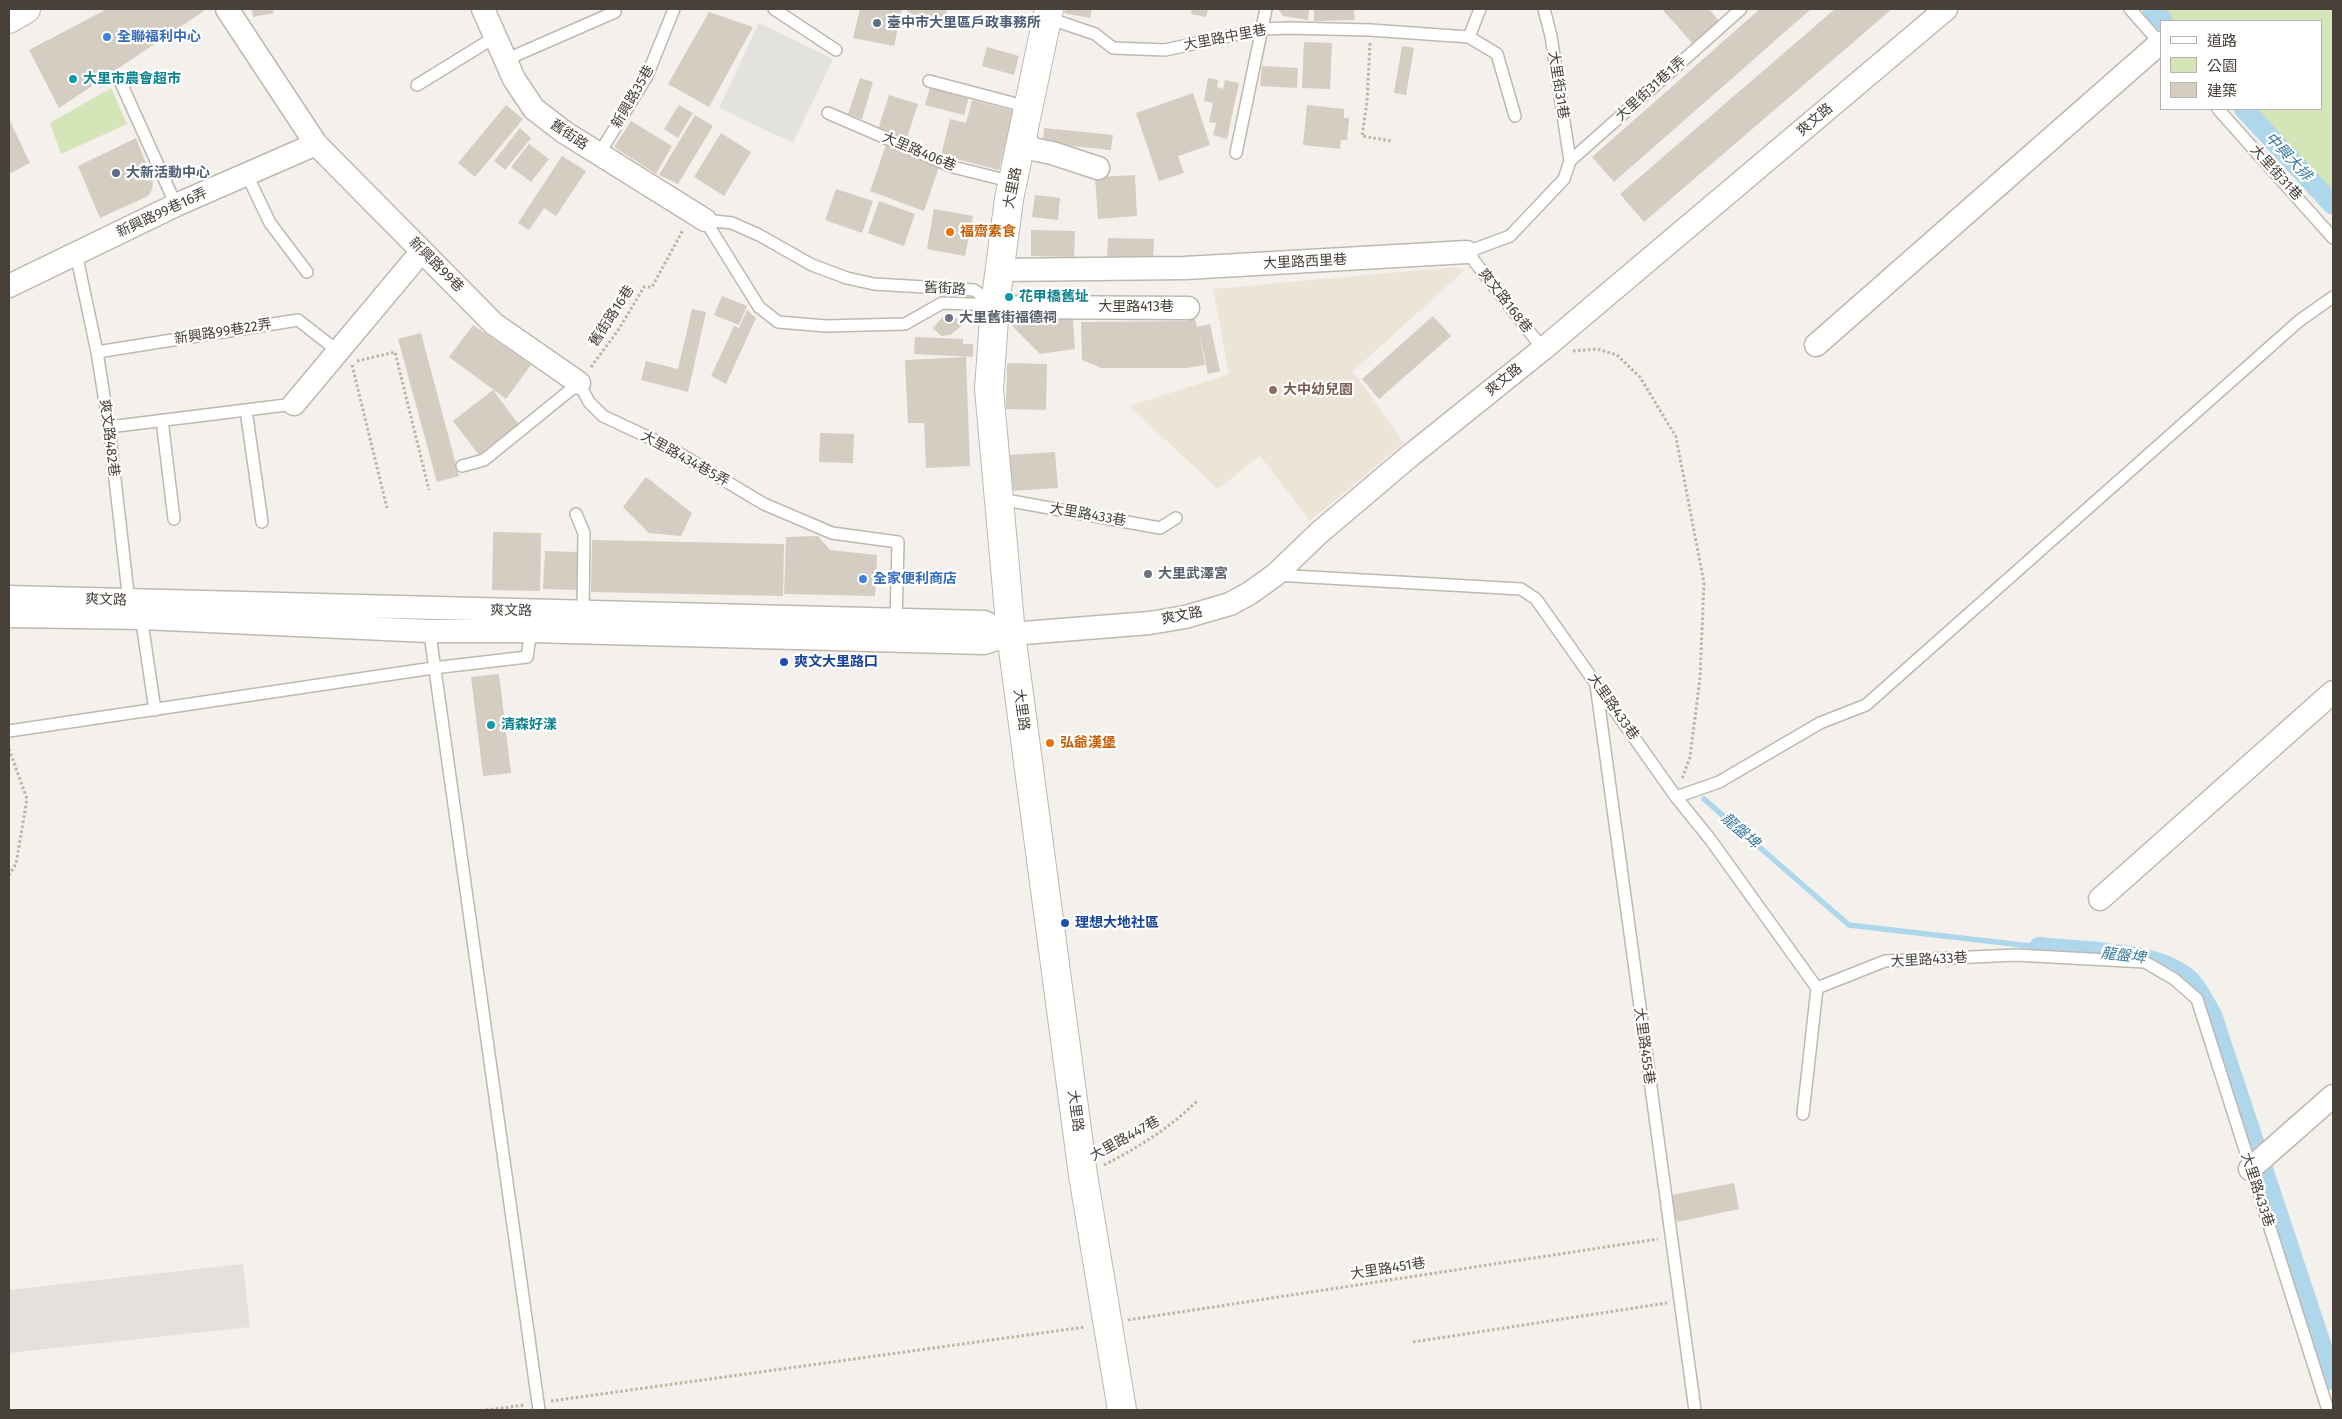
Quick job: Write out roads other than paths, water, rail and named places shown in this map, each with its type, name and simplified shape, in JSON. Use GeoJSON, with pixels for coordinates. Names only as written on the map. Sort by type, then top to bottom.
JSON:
{"type":"FeatureCollection","features":[{"type":"Feature","properties":{"kind":"street"},"geometry":{"type":"LineString","coordinates":[[9,19],[26,9]]}},
{"type":"Feature","properties":{"kind":"street","name":"新興路99巷"},"geometry":{"type":"LineString","coordinates":[[227,9],[316,144],[494,324],[579,383]]}},
{"type":"Feature","properties":{"kind":"street","name":"舊街路"},"geometry":{"type":"LineString","coordinates":[[482,9],[523,95],[534,109],[564,132],[698,217]]}},
{"type":"Feature","properties":{"kind":"street","name":"爽文路"},"geometry":{"type":"LineString","coordinates":[[9,616],[143,618],[429,631],[531,631],[984,643],[1011,634],[1150,622],[1185,617],[1230,604],[1250,593],[1275,575],[1320,532],[1411,455],[1543,349],[1946,9]]}},
{"type":"Feature","properties":{"kind":"street","name":"大里路"},"geometry":{"type":"LineString","coordinates":[[1049,13],[1013,182],[995,305],[989,389],[1011,634],[1083,1175],[1122,1410]]}},
{"type":"Feature","properties":{"kind":"street"},"geometry":{"type":"LineString","coordinates":[[1816,345],[2160,44]]}},
{"type":"Feature","properties":{"kind":"street"},"geometry":{"type":"LineString","coordinates":[[1023,137],[1032,149],[1052,153],[1098,168]]}},
{"type":"Feature","properties":{"kind":"street","name":"新興路99巷16弄"},"geometry":{"type":"LineString","coordinates":[[9,286],[176,206],[316,144]]}},
{"type":"Feature","properties":{"kind":"street"},"geometry":{"type":"LineString","coordinates":[[294,404],[422,251]]}},
{"type":"Feature","properties":{"kind":"street","name":"大里路西里巷"},"geometry":{"type":"LineString","coordinates":[[1000,270],[1185,268],[1467,252]]}},
{"type":"Feature","properties":{"kind":"street","name":"大里路413巷"},"geometry":{"type":"LineString","coordinates":[[995,305],[1007,307],[1188,308]]}},
{"type":"Feature","properties":{"kind":"street","name":"爽文路"},"geometry":{"type":"LineString","coordinates":[[9,597],[984,622],[1011,634]]}},
{"type":"Feature","properties":{"kind":"street"},"geometry":{"type":"LineString","coordinates":[[2100,899],[2333,692]]}},
{"type":"Feature","properties":{"kind":"street"},"geometry":{"type":"LineString","coordinates":[[2250,1169],[2333,1096]]}},
{"type":"Feature","properties":{"kind":"lane","name":"新興路35巷"},"geometry":{"type":"LineString","coordinates":[[598,154],[647,76],[674,9]]}},
{"type":"Feature","properties":{"kind":"lane"},"geometry":{"type":"LineString","coordinates":[[774,9],[836,50]]}},
{"type":"Feature","properties":{"kind":"lane"},"geometry":{"type":"LineString","coordinates":[[1236,153],[1266,9]]}},
{"type":"Feature","properties":{"kind":"lane"},"geometry":{"type":"LineString","coordinates":[[1469,37],[1480,9]]}},
{"type":"Feature","properties":{"kind":"lane","name":"大里街31巷"},"geometry":{"type":"LineString","coordinates":[[1544,9],[1570,161]]}},
{"type":"Feature","properties":{"kind":"lane"},"geometry":{"type":"LineString","coordinates":[[1723,9],[1731,18]]}},
{"type":"Feature","properties":{"kind":"lane","name":"大里街31巷1弄"},"geometry":{"type":"LineString","coordinates":[[1570,161],[1741,9]]}},
{"type":"Feature","properties":{"kind":"lane"},"geometry":{"type":"LineString","coordinates":[[2130,9],[2160,44]]}},
{"type":"Feature","properties":{"kind":"lane"},"geometry":{"type":"LineString","coordinates":[[505,60],[615,12]]}},
{"type":"Feature","properties":{"kind":"lane","name":"大里路中里巷"},"geometry":{"type":"LineString","coordinates":[[1049,13],[1095,34],[1113,48],[1165,50],[1262,29],[1370,30],[1469,37],[1497,54],[1514,116]]}},
{"type":"Feature","properties":{"kind":"lane"},"geometry":{"type":"LineString","coordinates":[[416,85],[495,37]]}},
{"type":"Feature","properties":{"kind":"lane"},"geometry":{"type":"LineString","coordinates":[[928,81],[1028,107]]}},
{"type":"Feature","properties":{"kind":"lane"},"geometry":{"type":"LineString","coordinates":[[121,84],[176,206]]}},
{"type":"Feature","properties":{"kind":"lane","name":"大里街31巷"},"geometry":{"type":"LineString","coordinates":[[2219,110],[2333,238]]}},
{"type":"Feature","properties":{"kind":"lane","name":"大里路406巷"},"geometry":{"type":"LineString","coordinates":[[828,113],[953,167],[1013,182]]}},
{"type":"Feature","properties":{"kind":"lane","name":"大里路西里巷"},"geometry":{"type":"LineString","coordinates":[[1467,252],[1510,236],[1564,178],[1570,161]]}},
{"type":"Feature","properties":{"kind":"lane"},"geometry":{"type":"LineString","coordinates":[[246,175],[270,223],[307,272]]}},
{"type":"Feature","properties":{"kind":"lane","name":"舊街路"},"geometry":{"type":"LineString","coordinates":[[698,217],[759,307],[778,322],[826,326],[905,324],[942,303],[995,305]]}},
{"type":"Feature","properties":{"kind":"lane","name":"舊街路"},"geometry":{"type":"LineString","coordinates":[[698,217],[732,223],[759,235],[812,265],[847,278],[874,284],[974,290],[995,305]]}},
{"type":"Feature","properties":{"kind":"lane","name":"爽文路168巷"},"geometry":{"type":"LineString","coordinates":[[1467,252],[1543,349]]}},
{"type":"Feature","properties":{"kind":"lane","name":"爽文路482巷"},"geometry":{"type":"LineString","coordinates":[[76,254],[97,352],[109,427],[127,601]]}},
{"type":"Feature","properties":{"kind":"lane"},"geometry":{"type":"LineString","coordinates":[[1676,796],[1719,782],[1820,723],[1866,705],[2299,321],[2333,297]]}},
{"type":"Feature","properties":{"kind":"lane","name":"新興路99巷22弄"},"geometry":{"type":"LineString","coordinates":[[97,352],[298,320],[339,352]]}},
{"type":"Feature","properties":{"kind":"lane"},"geometry":{"type":"LineString","coordinates":[[462,466],[484,460],[579,383]]}},
{"type":"Feature","properties":{"kind":"lane","name":"大里路434巷5弄"},"geometry":{"type":"LineString","coordinates":[[579,383],[589,402],[603,416],[667,446],[764,504],[832,533],[898,542],[896,621]]}},
{"type":"Feature","properties":{"kind":"lane"},"geometry":{"type":"LineString","coordinates":[[109,427],[294,404]]}},
{"type":"Feature","properties":{"kind":"lane"},"geometry":{"type":"LineString","coordinates":[[246,410],[262,522]]}},
{"type":"Feature","properties":{"kind":"lane"},"geometry":{"type":"LineString","coordinates":[[162,420],[174,519]]}},
{"type":"Feature","properties":{"kind":"lane","name":"大里路433巷"},"geometry":{"type":"LineString","coordinates":[[998,498],[1160,528],[1176,518]]}},
{"type":"Feature","properties":{"kind":"lane"},"geometry":{"type":"LineString","coordinates":[[576,514],[584,532],[583,612]]}},
{"type":"Feature","properties":{"kind":"lane","name":"大里路433巷"},"geometry":{"type":"LineString","coordinates":[[1275,575],[1521,589],[1536,599],[1676,796],[1818,988],[1885,961],[2016,955],[2145,962],[2174,978],[2197,999],[2328,1410]]}},
{"type":"Feature","properties":{"kind":"lane"},"geometry":{"type":"LineString","coordinates":[[127,601],[143,618],[154,710]]}},
{"type":"Feature","properties":{"kind":"lane"},"geometry":{"type":"LineString","coordinates":[[428,608],[433,668],[539,1407]]}},
{"type":"Feature","properties":{"kind":"lane"},"geometry":{"type":"LineString","coordinates":[[9,731],[433,668],[527,657],[531,631]]}},
{"type":"Feature","properties":{"kind":"lane","name":"大里路455巷"},"geometry":{"type":"LineString","coordinates":[[1595,682],[1695,1410]]}},
{"type":"Feature","properties":{"kind":"lane"},"geometry":{"type":"LineString","coordinates":[[1803,1114],[1818,988]]}},
{"type":"Feature","properties":{"kind":"waterway","name":"中興大排"},"geometry":{"type":"LineString","coordinates":[[2152,9],[2162,20]]}},
{"type":"Feature","properties":{"kind":"waterway","name":"中興大排"},"geometry":{"type":"LineString","coordinates":[[2245,110],[2333,205]]}},
{"type":"Feature","properties":{"kind":"waterway","name":"龍盤埤"},"geometry":{"type":"LineString","coordinates":[[1704,799],[1849,925],[2039,947]]}},
{"type":"Feature","properties":{"kind":"waterway","name":"龍盤埤"},"geometry":{"type":"LineString","coordinates":[[2039,947],[2099,952],[2144,959],[2164,965],[2181,974],[2197,988],[2212,1015],[2333,1380]]}},
{"type":"Feature","properties":{"kind":"place","name":"臺中市大里區戶政事務所"},"geometry":{"type":"Point","coordinates":[877,23]}},
{"type":"Feature","properties":{"kind":"place","name":"全聯福利中心"},"geometry":{"type":"Point","coordinates":[107,37]}},
{"type":"Feature","properties":{"kind":"place","name":"大里市農會超市"},"geometry":{"type":"Point","coordinates":[73,79]}},
{"type":"Feature","properties":{"kind":"place","name":"大新活動中心"},"geometry":{"type":"Point","coordinates":[116,173]}},
{"type":"Feature","properties":{"kind":"place","name":"福齋素食"},"geometry":{"type":"Point","coordinates":[950,232]}},
{"type":"Feature","properties":{"kind":"place","name":"花甲橋舊址"},"geometry":{"type":"Point","coordinates":[1009,297]}},
{"type":"Feature","properties":{"kind":"place","name":"大里舊街福德祠"},"geometry":{"type":"Point","coordinates":[949,318]}},
{"type":"Feature","properties":{"kind":"place","name":"大中幼兒園"},"geometry":{"type":"Point","coordinates":[1273,390]}},
{"type":"Feature","properties":{"kind":"place","name":"大里武澤宮"},"geometry":{"type":"Point","coordinates":[1148,574]}},
{"type":"Feature","properties":{"kind":"place","name":"全家便利商店"},"geometry":{"type":"Point","coordinates":[863,579]}},
{"type":"Feature","properties":{"kind":"place","name":"爽文大里路口"},"geometry":{"type":"Point","coordinates":[784,662]}},
{"type":"Feature","properties":{"kind":"place","name":"清森好漾"},"geometry":{"type":"Point","coordinates":[491,725]}},
{"type":"Feature","properties":{"kind":"place","name":"弘爺漢堡"},"geometry":{"type":"Point","coordinates":[1050,743]}},
{"type":"Feature","properties":{"kind":"place","name":"理想大地社區"},"geometry":{"type":"Point","coordinates":[1065,923]}}]}
